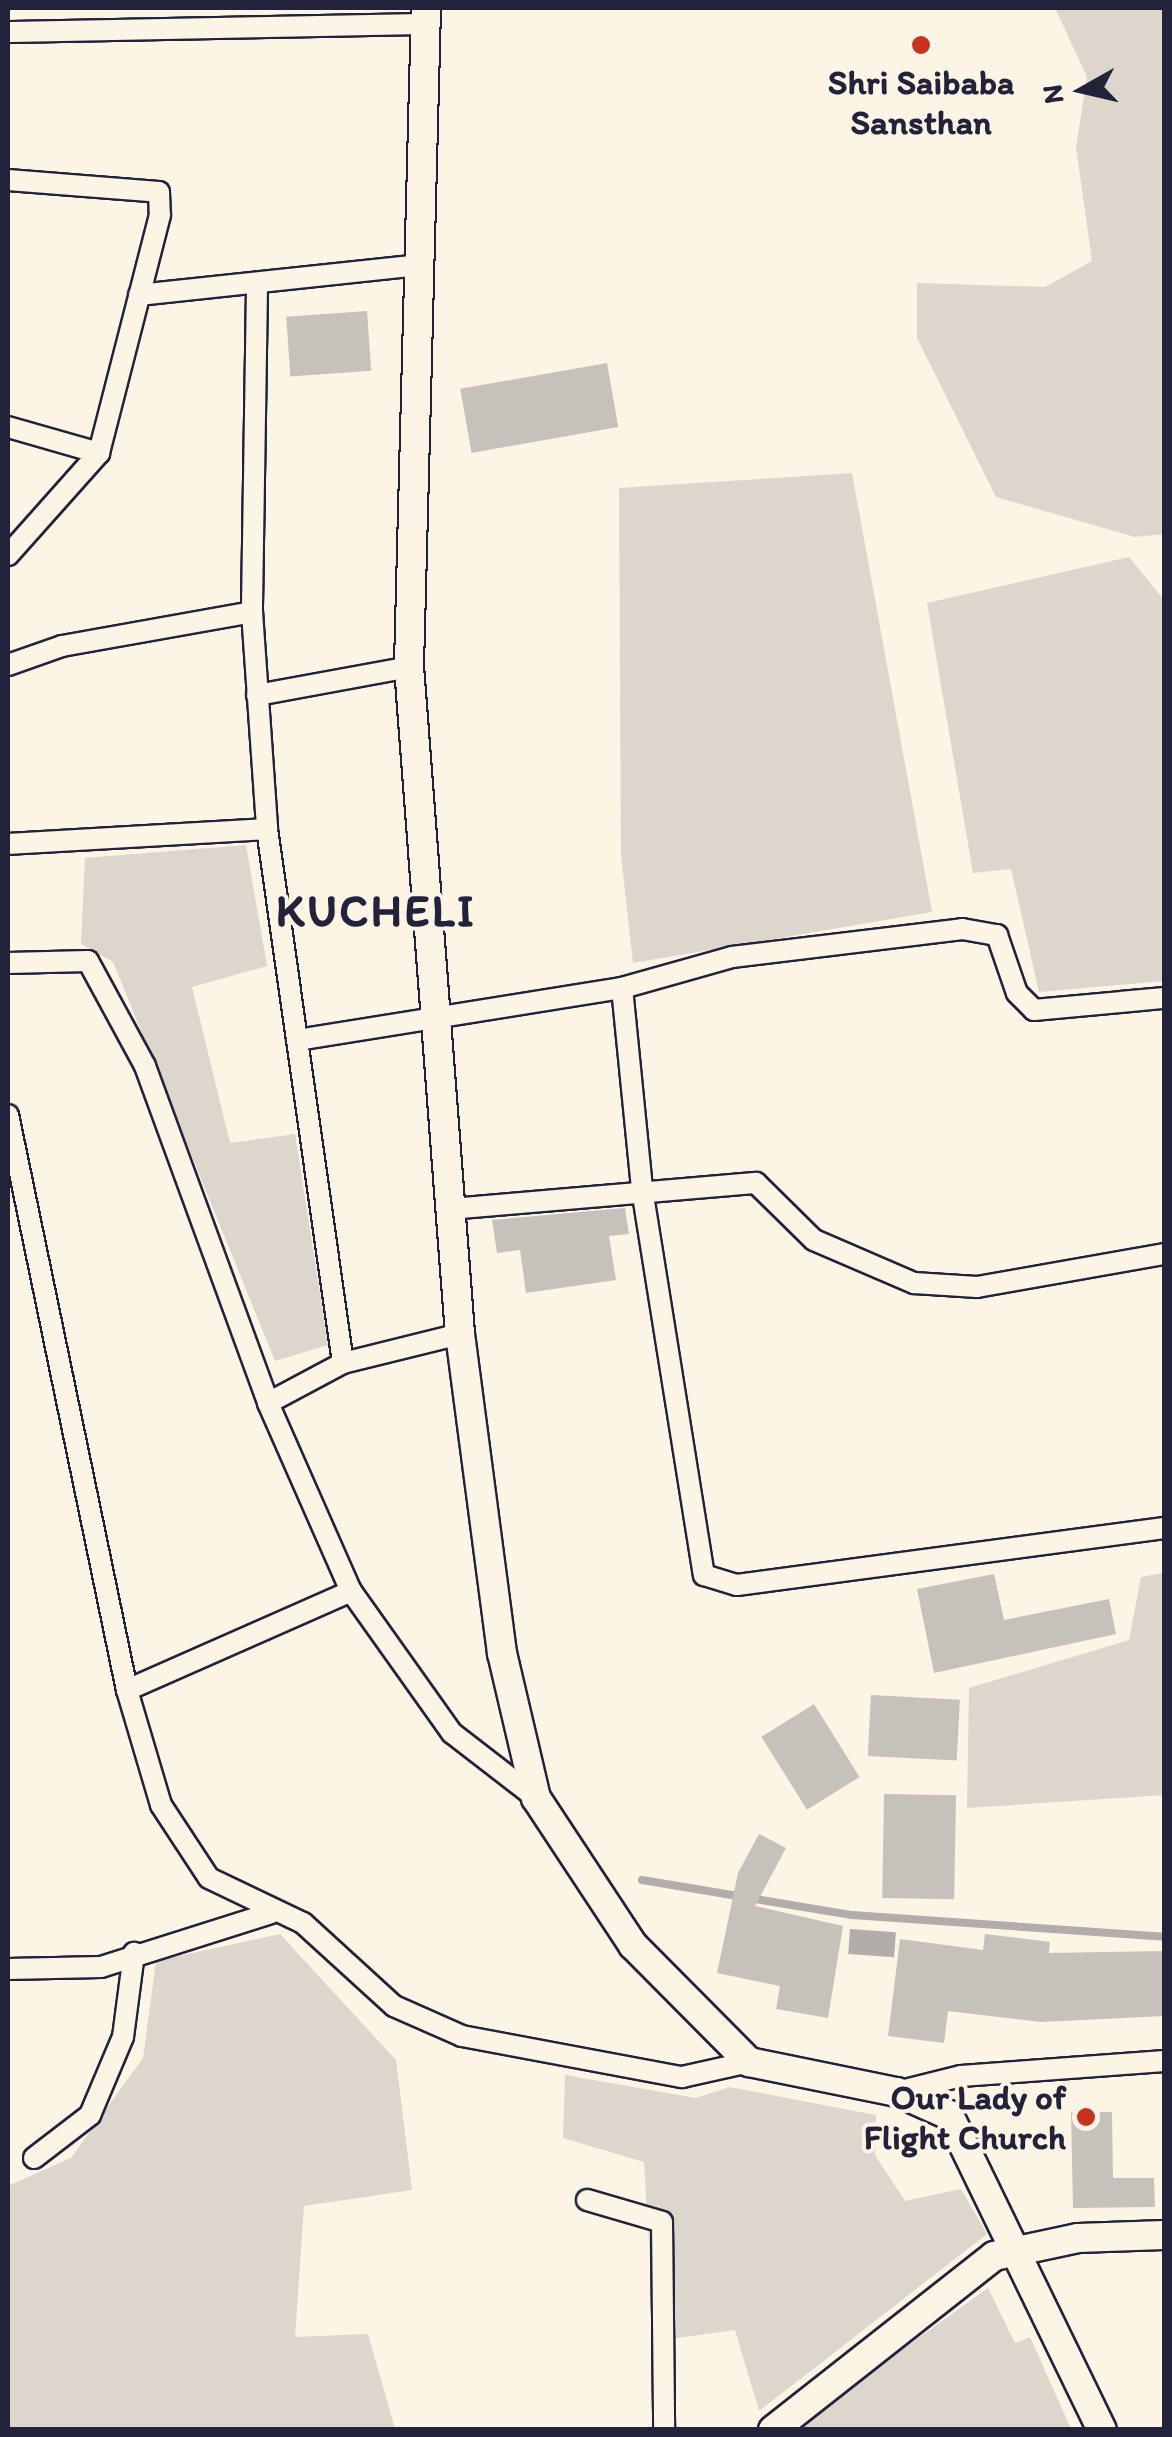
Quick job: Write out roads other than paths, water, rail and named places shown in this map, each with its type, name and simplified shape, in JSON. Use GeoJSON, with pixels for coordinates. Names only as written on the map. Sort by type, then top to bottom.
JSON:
{"type":"FeatureCollection","features":[{"type":"Feature","properties":{"kind":"street"},"geometry":{"type":"LineString","coordinates":[[8,32],[426,16],[409,666],[460,1334],[502,1653],[536,1798]]}},
{"type":"Feature","properties":{"kind":"street"},"geometry":{"type":"LineString","coordinates":[[8,180],[159,192],[140,295],[99,453],[8,555]]}},
{"type":"Feature","properties":{"kind":"street"},"geometry":{"type":"LineString","coordinates":[[140,295],[257,288],[420,265]]}},
{"type":"Feature","properties":{"kind":"street"},"geometry":{"type":"LineString","coordinates":[[257,288],[252,612],[267,829],[343,1363]]}},
{"type":"Feature","properties":{"kind":"street"},"geometry":{"type":"LineString","coordinates":[[8,427],[99,453]]}},
{"type":"Feature","properties":{"kind":"street"},"geometry":{"type":"LineString","coordinates":[[8,665],[62,646],[252,612]]}},
{"type":"Feature","properties":{"kind":"street"},"geometry":{"type":"LineString","coordinates":[[257,695],[409,666]]}},
{"type":"Feature","properties":{"kind":"street"},"geometry":{"type":"LineString","coordinates":[[8,844],[267,829]]}},
{"type":"Feature","properties":{"kind":"street"},"geometry":{"type":"LineString","coordinates":[[297,1040],[437,1014],[622,988],[732,957],[962,929],[997,935],[1018,993],[1034,1010],[1164,998]]}},
{"type":"Feature","properties":{"kind":"street"},"geometry":{"type":"LineString","coordinates":[[8,963],[88,961],[146,1066],[268,1403],[351,1591],[452,1733],[536,1798],[632,1945],[749,2062]]}},
{"type":"Feature","properties":{"kind":"street"},"geometry":{"type":"LineString","coordinates":[[622,988],[642,1189],[704,1575],[737,1586],[1164,1528]]}},
{"type":"Feature","properties":{"kind":"street"},"geometry":{"type":"LineString","coordinates":[[8,1115],[127,1690],[162,1805],[208,1878],[271,1913],[303,1923],[394,2006],[462,2036],[682,2077],[749,2062],[897,2092],[949,2115],[1019,2249],[1102,2430]]}},
{"type":"Feature","properties":{"kind":"street"},"geometry":{"type":"LineString","coordinates":[[450,1209],[642,1189],[756,1183],[814,1240],[914,1283],[977,1286],[1164,1254]]}},
{"type":"Feature","properties":{"kind":"street"},"geometry":{"type":"LineString","coordinates":[[268,1403],[343,1363],[460,1334]]}},
{"type":"Feature","properties":{"kind":"street"},"geometry":{"type":"LineString","coordinates":[[127,1690],[351,1591]]}},
{"type":"Feature","properties":{"kind":"street"},"geometry":{"type":"LineString","coordinates":[[8,1969],[101,1967],[134,1953],[271,1913]]}},
{"type":"Feature","properties":{"kind":"street"},"geometry":{"type":"LineString","coordinates":[[34,2158],[90,2115],[123,2038],[134,1953]]}},
{"type":"Feature","properties":{"kind":"street"},"geometry":{"type":"LineString","coordinates":[[897,2092],[960,2076],[1164,2062]]}},
{"type":"Feature","properties":{"kind":"street"},"geometry":{"type":"LineString","coordinates":[[587,2200],[662,2222],[664,2430]]}},
{"type":"Feature","properties":{"kind":"street"},"geometry":{"type":"LineString","coordinates":[[773,2430],[994,2256],[1019,2249],[1164,2235]]}},
{"type":"Feature","properties":{"kind":"waterway"},"geometry":{"type":"LineString","coordinates":[[642,1880],[852,1915],[1164,1937]]}},
{"type":"Feature","properties":{"kind":"place","name":"Shri Saibaba Sansthan"},"geometry":{"type":"Point","coordinates":[921,45]}},
{"type":"Feature","properties":{"kind":"place","name":"Our Lady of Flight Church"},"geometry":{"type":"Point","coordinates":[1086,2117]}},
{"type":"Feature","properties":{"kind":"district","name":"KUCHELI"},"geometry":{"type":"Point","coordinates":[376,911]}}]}
